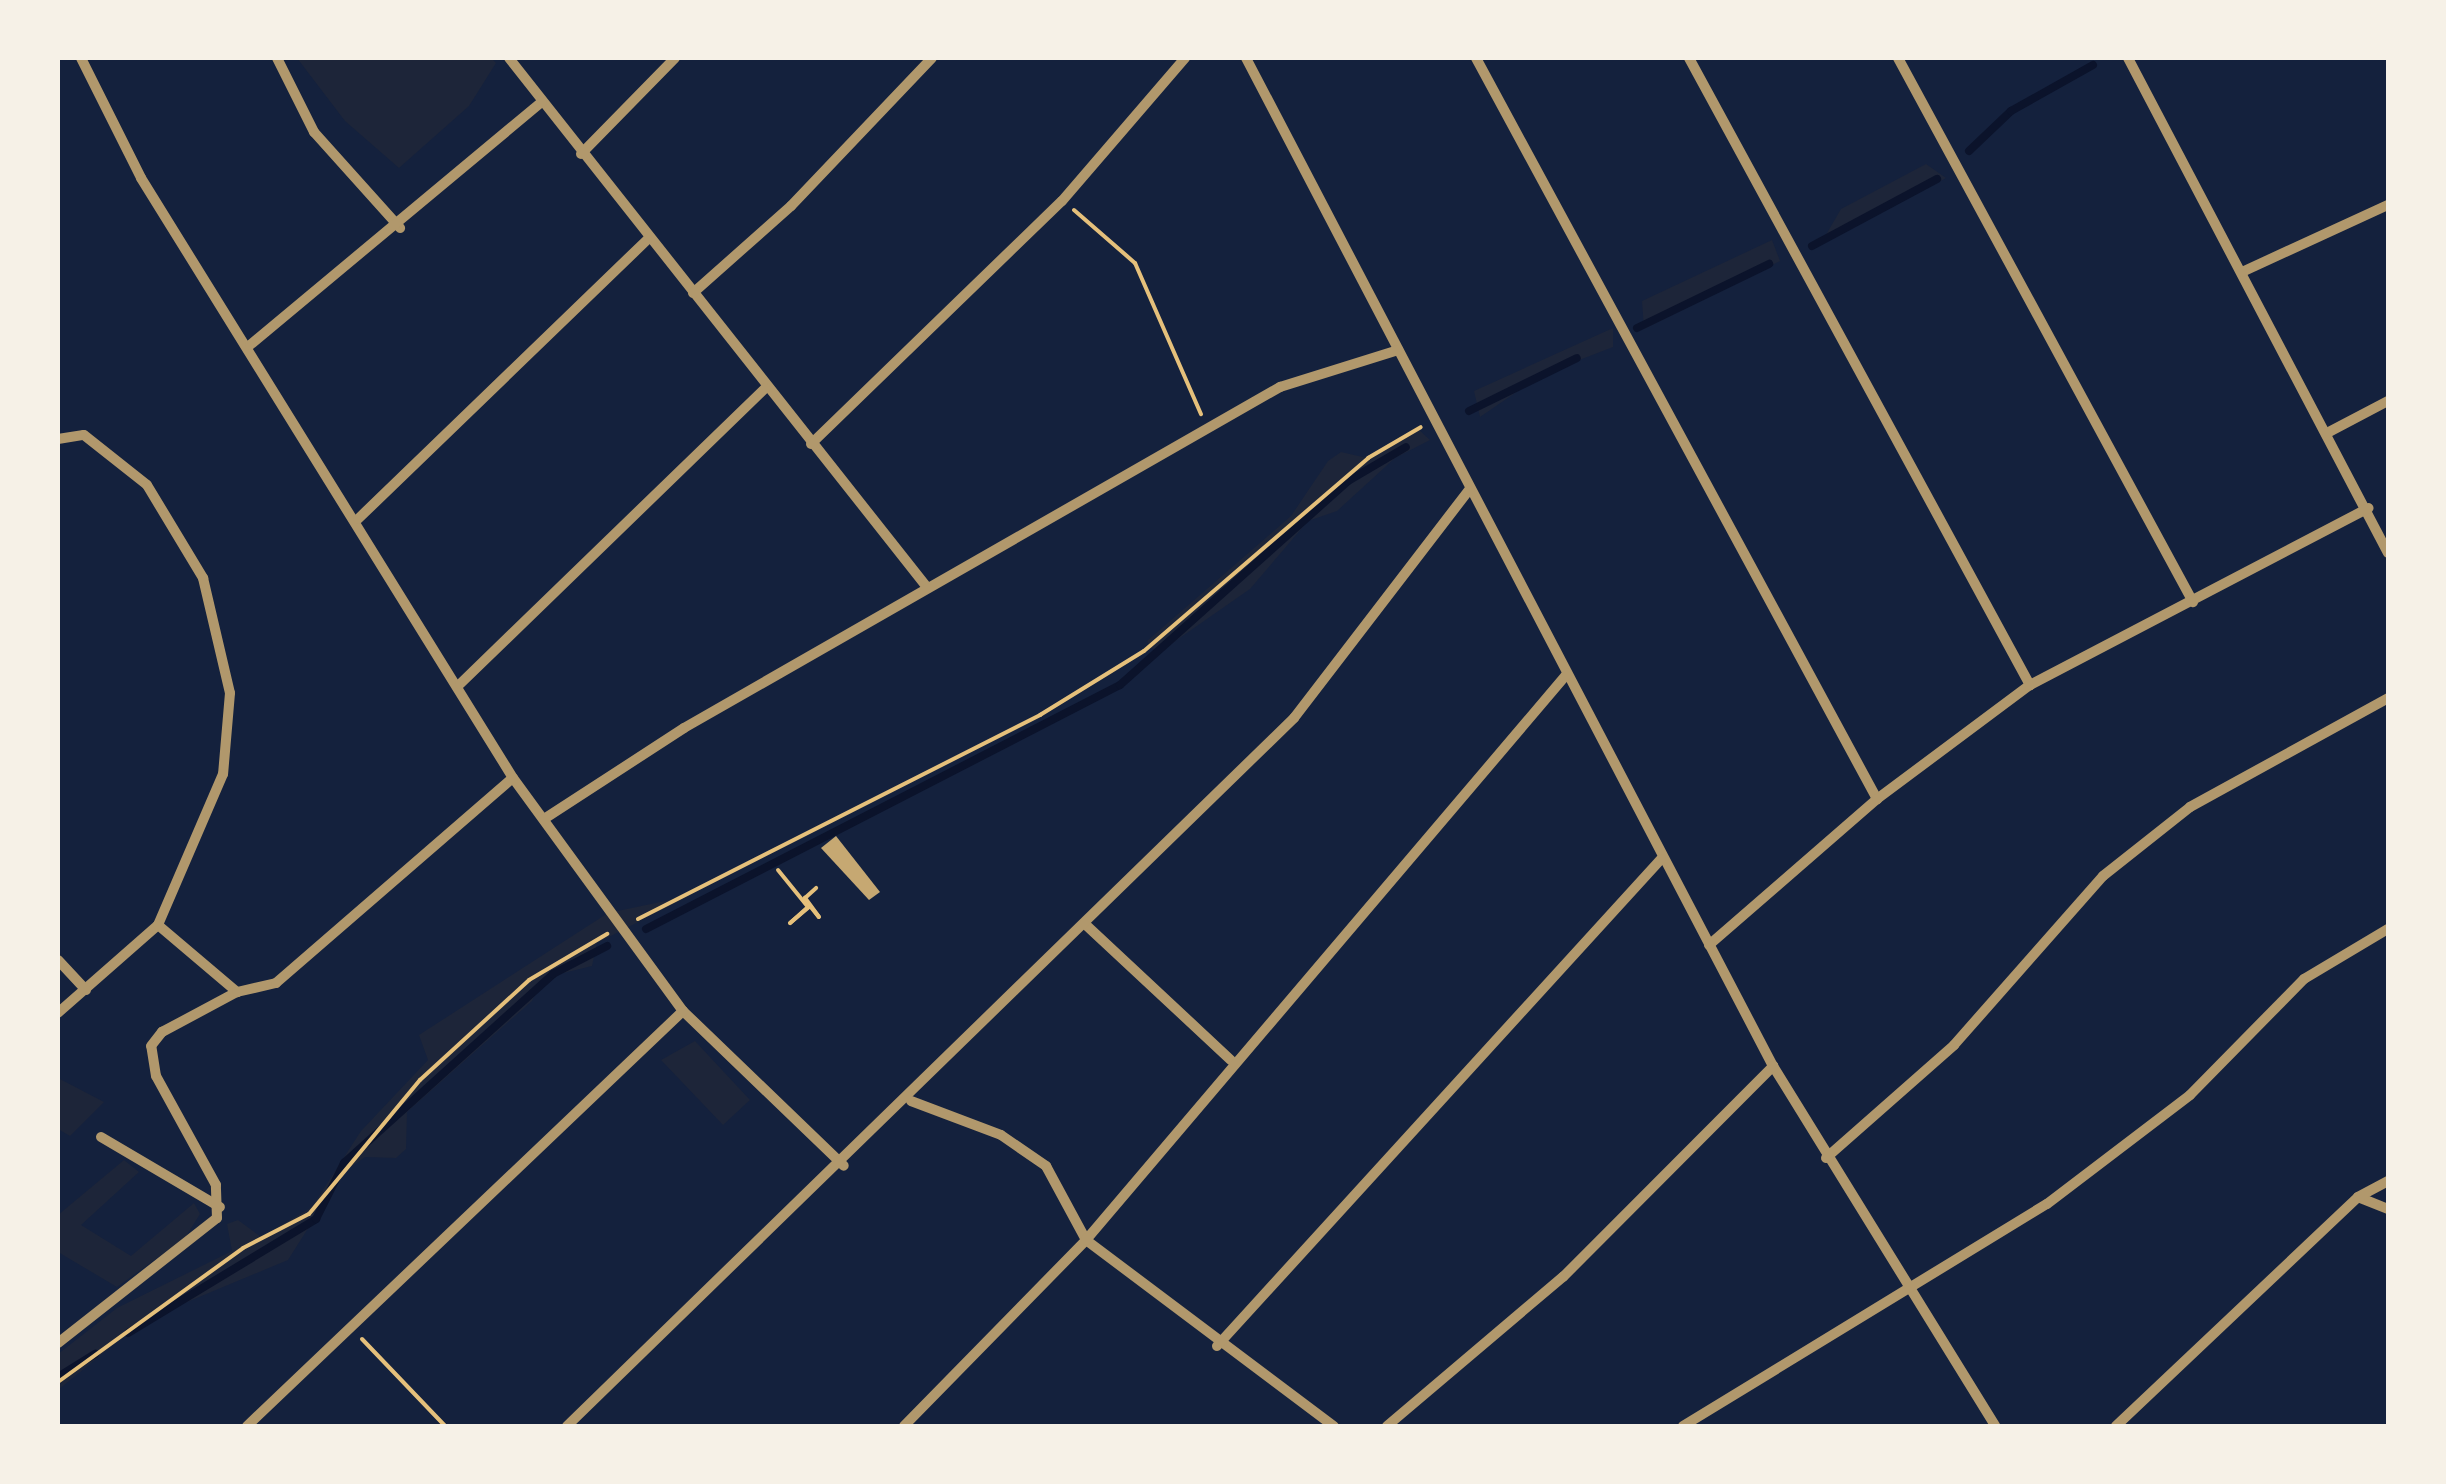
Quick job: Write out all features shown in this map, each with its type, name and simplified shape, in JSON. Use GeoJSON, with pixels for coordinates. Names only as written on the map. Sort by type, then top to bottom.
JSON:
{"type":"FeatureCollection","features":[{"type":"Feature","properties":{"kind":"street"},"geometry":{"type":"LineString","coordinates":[[81,58],[141,178],[358,519],[460,684],[512,778],[683,1010],[844,1166]]}},
{"type":"Feature","properties":{"kind":"street"},"geometry":{"type":"LineString","coordinates":[[277,58],[314,132],[400,228]]}},
{"type":"Feature","properties":{"kind":"street"},"geometry":{"type":"LineString","coordinates":[[509,58],[647,240],[926,586]]}},
{"type":"Feature","properties":{"kind":"street"},"geometry":{"type":"LineString","coordinates":[[581,154],[675,58]]}},
{"type":"Feature","properties":{"kind":"street"},"geometry":{"type":"LineString","coordinates":[[693,294],[791,206],[932,58]]}},
{"type":"Feature","properties":{"kind":"street"},"geometry":{"type":"LineString","coordinates":[[811,444],[1062,201],[1186,58]]}},
{"type":"Feature","properties":{"kind":"street"},"geometry":{"type":"LineString","coordinates":[[1246,58],[1660,859],[1772,1066],[1908,1296],[1995,1426]]}},
{"type":"Feature","properties":{"kind":"street"},"geometry":{"type":"LineString","coordinates":[[1476,58],[1877,800]]}},
{"type":"Feature","properties":{"kind":"street"},"geometry":{"type":"LineString","coordinates":[[1689,58],[2030,686]]}},
{"type":"Feature","properties":{"kind":"street"},"geometry":{"type":"LineString","coordinates":[[1898,58],[2193,602]]}},
{"type":"Feature","properties":{"kind":"street"},"geometry":{"type":"LineString","coordinates":[[2128,58],[2368,508],[2388,553]]}},
{"type":"Feature","properties":{"kind":"street"},"geometry":{"type":"LineString","coordinates":[[250,345],[400,228],[542,102]]}},
{"type":"Feature","properties":{"kind":"street"},"geometry":{"type":"LineString","coordinates":[[2242,272],[2388,204]]}},
{"type":"Feature","properties":{"kind":"street"},"geometry":{"type":"LineString","coordinates":[[358,519],[647,240]]}},
{"type":"Feature","properties":{"kind":"street"},"geometry":{"type":"LineString","coordinates":[[544,818],[926,586],[1280,387],[1398,350]]}},
{"type":"Feature","properties":{"kind":"street"},"geometry":{"type":"LineString","coordinates":[[460,684],[765,388]]}},
{"type":"Feature","properties":{"kind":"street"},"geometry":{"type":"LineString","coordinates":[[2328,432],[2388,400]]}},
{"type":"Feature","properties":{"kind":"street"},"geometry":{"type":"LineString","coordinates":[[58,439],[84,435],[147,485],[204,578],[222,632],[230,693],[223,774],[158,925],[58,1013]]}},
{"type":"Feature","properties":{"kind":"street"},"geometry":{"type":"LineString","coordinates":[[567,1426],[911,1101],[1294,718],[1470,489]]}},
{"type":"Feature","properties":{"kind":"street"},"geometry":{"type":"LineString","coordinates":[[1709,945],[1877,800],[2030,686],[2368,508]]}},
{"type":"Feature","properties":{"kind":"street"},"geometry":{"type":"LineString","coordinates":[[904,1426],[1086,1240],[1231,1060],[1567,674]]}},
{"type":"Feature","properties":{"kind":"street"},"geometry":{"type":"LineString","coordinates":[[1826,1158],[1954,1045],[2103,876],[2190,808],[2388,698]]}},
{"type":"Feature","properties":{"kind":"street"},"geometry":{"type":"LineString","coordinates":[[58,1343],[211,1228],[220,1208],[151,1046],[182,1018],[236,992],[276,982],[512,778]]}},
{"type":"Feature","properties":{"kind":"street"},"geometry":{"type":"LineString","coordinates":[[1218,1346],[1660,859]]}},
{"type":"Feature","properties":{"kind":"street"},"geometry":{"type":"LineString","coordinates":[[158,925],[236,992]]}},
{"type":"Feature","properties":{"kind":"street"},"geometry":{"type":"LineString","coordinates":[[1086,925],[1231,1060]]}},
{"type":"Feature","properties":{"kind":"street"},"geometry":{"type":"LineString","coordinates":[[1683,1426],[1908,1296],[2147,1133],[2304,980],[2388,930]]}},
{"type":"Feature","properties":{"kind":"street"},"geometry":{"type":"LineString","coordinates":[[58,960],[86,990]]}},
{"type":"Feature","properties":{"kind":"street"},"geometry":{"type":"LineString","coordinates":[[247,1426],[683,1010]]}},
{"type":"Feature","properties":{"kind":"street"},"geometry":{"type":"LineString","coordinates":[[1387,1426],[1564,1277],[1772,1066]]}},
{"type":"Feature","properties":{"kind":"street"},"geometry":{"type":"LineString","coordinates":[[911,1101],[1001,1135],[1046,1166],[1086,1240],[1218,1346],[1334,1426]]}},
{"type":"Feature","properties":{"kind":"street"},"geometry":{"type":"LineString","coordinates":[[102,1136],[220,1208]]}},
{"type":"Feature","properties":{"kind":"street"},"geometry":{"type":"LineString","coordinates":[[2116,1426],[2358,1197],[2388,1181]]}},
{"type":"Feature","properties":{"kind":"street"},"geometry":{"type":"LineString","coordinates":[[2358,1197],[2388,1209]]}},
{"type":"Feature","properties":{"kind":"path"},"geometry":{"type":"LineString","coordinates":[[1062,201],[1136,262],[1206,428]]}},
{"type":"Feature","properties":{"kind":"path"},"geometry":{"type":"LineString","coordinates":[[58,1382],[244,1248],[309,1214],[420,1080],[529,980],[770,847],[1040,715],[1144,652],[1368,458],[1434,420]]}},
{"type":"Feature","properties":{"kind":"path"},"geometry":{"type":"LineString","coordinates":[[778,870],[808,907],[790,923],[810,906],[820,917],[804,898],[816,888]]}},
{"type":"Feature","properties":{"kind":"path"},"geometry":{"type":"LineString","coordinates":[[351,1328],[444,1426]]}},
{"type":"Feature","properties":{"kind":"shaded area"},"geometry":{"type":"Polygon","coordinates":[[[297,58],[491,58],[496,63],[469,106],[399,168],[345,121],[297,58]]]}},
{"type":"Feature","properties":{"kind":"shaded area"},"geometry":{"type":"Polygon","coordinates":[[[1926,164],[1946,178],[1820,245],[1841,209],[1926,164]]]}},
{"type":"Feature","properties":{"kind":"shaded area"},"geometry":{"type":"Polygon","coordinates":[[[1772,240],[1780,261],[1644,329],[1642,301],[1772,240]]]}},
{"type":"Feature","properties":{"kind":"shaded area"},"geometry":{"type":"Polygon","coordinates":[[[1613,328],[1613,347],[1543,374],[1480,417],[1474,391],[1613,328]]]}},
{"type":"Feature","properties":{"kind":"shaded area"},"geometry":{"type":"Polygon","coordinates":[[[1416,427],[1430,440],[1395,458],[1337,511],[1308,521],[1250,589],[1161,651],[1151,648],[1147,641],[1291,516],[1328,461],[1341,452],[1367,458],[1416,427]]]}},
{"type":"Feature","properties":{"kind":"shaded area"},"geometry":{"type":"Polygon","coordinates":[[[689,896],[597,943],[592,966],[543,978],[532,1001],[407,1112],[406,1149],[396,1158],[365,1157],[343,1173],[288,1260],[144,1320],[58,1390],[58,1354],[117,1308],[232,1251],[227,1224],[238,1220],[261,1237],[312,1207],[361,1131],[428,1060],[419,1035],[608,913],[689,896]]]}},
{"type":"Feature","properties":{"kind":"shaded area"},"geometry":{"type":"Polygon","coordinates":[[[695,1041],[750,1100],[723,1125],[661,1060],[695,1041]]]}},
{"type":"Feature","properties":{"kind":"shaded area"},"geometry":{"type":"Polygon","coordinates":[[[58,1078],[104,1102],[70,1136],[58,1129],[58,1078]]]}},
{"type":"Feature","properties":{"kind":"shaded area"},"geometry":{"type":"Polygon","coordinates":[[[124,1160],[139,1172],[81,1225],[131,1256],[194,1203],[200,1214],[185,1238],[117,1287],[58,1252],[58,1215],[124,1160]]]}},
{"type":"Feature","properties":{"kind":"building"},"geometry":{"type":"Polygon","coordinates":[[[836,836],[880,892],[869,900],[821,848],[836,836]]]}},
{"type":"Feature","properties":{"kind":"waterway"},"geometry":{"type":"LineString","coordinates":[[1969,151],[2011,111],[2093,65]]}},
{"type":"Feature","properties":{"kind":"waterway"},"geometry":{"type":"LineString","coordinates":[[1812,246],[1937,179]]}},
{"type":"Feature","properties":{"kind":"waterway"},"geometry":{"type":"LineString","coordinates":[[1637,328],[1769,264]]}},
{"type":"Feature","properties":{"kind":"waterway"},"geometry":{"type":"LineString","coordinates":[[1469,411],[1577,358]]}},
{"type":"Feature","properties":{"kind":"waterway"},"geometry":{"type":"LineString","coordinates":[[646,929],[1120,685],[1348,481],[1406,447]]}},
{"type":"Feature","properties":{"kind":"waterway"},"geometry":{"type":"LineString","coordinates":[[128,1333],[316,1219],[344,1163],[553,974],[607,946]]}},
{"type":"Feature","properties":{"kind":"waterway"},"geometry":{"type":"LineString","coordinates":[[58,1377],[95,1354]]}}]}
